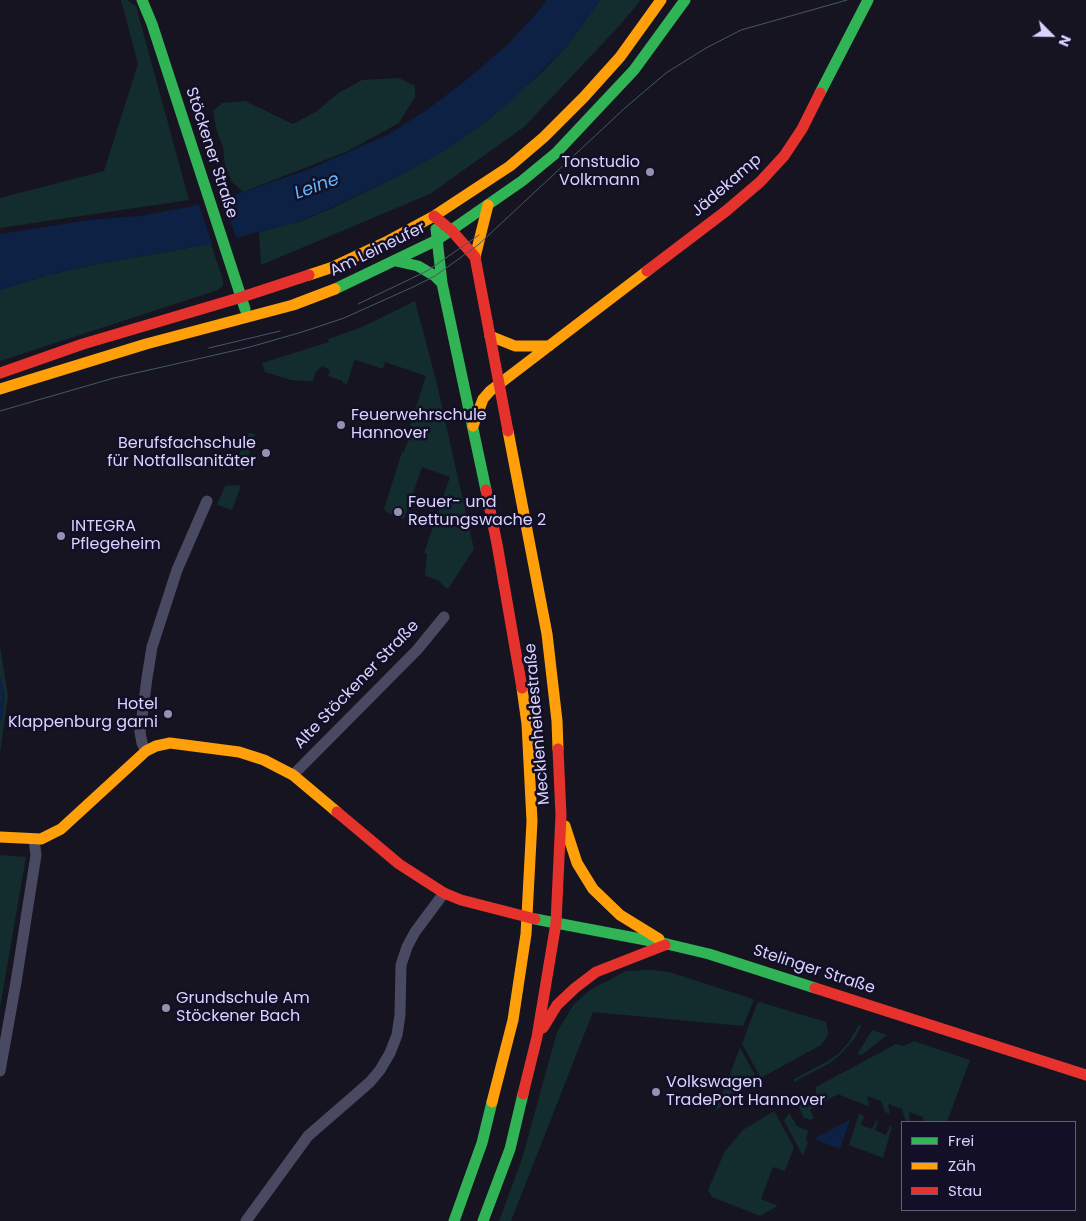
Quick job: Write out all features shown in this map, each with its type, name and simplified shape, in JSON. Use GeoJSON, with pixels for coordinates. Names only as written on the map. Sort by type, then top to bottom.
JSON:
{"type":"FeatureCollection","features":[{"type":"Feature","properties":{"kind":"main road","name":"Stöckener Straße"},"geometry":{"type":"LineString","coordinates":[[142,0],[152,24],[242,297],[247,318]]}},
{"type":"Feature","properties":{"kind":"main road","name":"Am Leineufer"},"geometry":{"type":"LineString","coordinates":[[0,373],[83,344],[242,297],[333,267],[386,242],[434,216],[510,166],[544,137],[620,57],[661,0]]}},
{"type":"Feature","properties":{"kind":"main road","name":"Am Leineufer"},"geometry":{"type":"LineString","coordinates":[[0,389],[146,344],[293,304],[338,288],[437,240],[488,205],[556,153],[634,70],[685,0]]}},
{"type":"Feature","properties":{"kind":"main road","name":"Jädekamp"},"geometry":{"type":"LineString","coordinates":[[474,426],[483,400],[490,391],[726,211],[760,182],[784,156],[802,130],[868,0]]}},
{"type":"Feature","properties":{"kind":"main road"},"geometry":{"type":"LineString","coordinates":[[475,258],[488,205]]}},
{"type":"Feature","properties":{"kind":"main road","name":"Mecklenheidestraße"},"geometry":{"type":"LineString","coordinates":[[434,216],[452,231],[475,258],[516,463],[547,634],[557,721],[562,815],[556,924],[537,1037],[510,1149],[483,1221]]}},
{"type":"Feature","properties":{"kind":"main road","name":"Mecklenheidestraße"},"geometry":{"type":"LineString","coordinates":[[434,216],[442,283],[465,396],[474,426],[497,544],[527,724],[532,821],[527,918],[522,968],[513,1020],[482,1143],[454,1221]]}},
{"type":"Feature","properties":{"kind":"main road"},"geometry":{"type":"LineString","coordinates":[[396,261],[418,266],[442,283]]}},
{"type":"Feature","properties":{"kind":"main road"},"geometry":{"type":"LineString","coordinates":[[490,336],[515,346],[549,346]]}},
{"type":"Feature","properties":{"kind":"main road"},"geometry":{"type":"LineString","coordinates":[[0,837],[34,840],[49,836],[61,829],[146,751],[156,746],[170,743],[216,748],[239,752],[264,760],[293,775],[380,849],[444,893],[480,906],[527,918]]}},
{"type":"Feature","properties":{"kind":"main road"},"geometry":{"type":"LineString","coordinates":[[562,815],[577,863],[593,889],[620,915],[667,944]]}},
{"type":"Feature","properties":{"kind":"main road","name":"Stelinger Straße"},"geometry":{"type":"LineString","coordinates":[[527,918],[667,944],[736,962],[1086,1075]]}},
{"type":"Feature","properties":{"kind":"main road"},"geometry":{"type":"LineString","coordinates":[[537,1037],[557,1005],[596,972],[667,944]]}},
{"type":"Feature","properties":{"kind":"street"},"geometry":{"type":"LineString","coordinates":[[146,751],[140,732],[146,678],[152,647],[177,570],[207,501]]}},
{"type":"Feature","properties":{"kind":"street","name":"Alte Stöckener Straße"},"geometry":{"type":"LineString","coordinates":[[293,775],[417,650],[444,616]]}},
{"type":"Feature","properties":{"kind":"street"},"geometry":{"type":"LineString","coordinates":[[0,1070],[36,854],[34,840]]}},
{"type":"Feature","properties":{"kind":"street"},"geometry":{"type":"LineString","coordinates":[[246,1221],[308,1136],[370,1082],[380,1070],[390,1053],[397,1034],[400,1014],[401,965],[407,947],[415,932],[444,893]]}},
{"type":"Feature","properties":{"kind":"green space"},"geometry":{"type":"Polygon","coordinates":[[[121,0],[127,0],[136,6],[189,200],[0,228],[0,198],[104,171],[138,64],[121,0]]]}},
{"type":"Feature","properties":{"kind":"green space"},"geometry":{"type":"Polygon","coordinates":[[[600,0],[641,0],[621,24],[524,127],[430,194],[261,265],[259,232],[302,221],[332,208],[399,176],[445,150],[487,121],[545,69],[571,41],[600,0]]]}},
{"type":"Feature","properties":{"kind":"green space"},"geometry":{"type":"Polygon","coordinates":[[[399,78],[415,86],[415,97],[399,123],[348,151],[243,192],[232,182],[225,165],[223,147],[217,132],[213,111],[222,103],[245,101],[293,124],[317,111],[337,94],[362,80],[399,78]]]}},
{"type":"Feature","properties":{"kind":"green space"},"geometry":{"type":"Polygon","coordinates":[[[211,244],[223,280],[223,286],[218,290],[0,361],[0,290],[48,275],[96,264],[211,244]]]}},
{"type":"Feature","properties":{"kind":"green space"},"geometry":{"type":"Polygon","coordinates":[[[415,301],[436,380],[474,549],[448,589],[438,580],[425,576],[427,554],[424,553],[450,477],[422,467],[404,519],[388,513],[384,509],[402,452],[404,452],[409,437],[407,435],[426,376],[385,362],[383,369],[356,360],[354,361],[347,384],[328,376],[330,370],[322,366],[315,373],[313,381],[291,380],[265,372],[262,363],[329,342],[328,339],[360,328],[415,301]]]}},
{"type":"Feature","properties":{"kind":"green space"},"geometry":{"type":"Polygon","coordinates":[[[249,433],[255,434],[244,471],[236,469],[234,465],[249,433]]]}},
{"type":"Feature","properties":{"kind":"green space"},"geometry":{"type":"Polygon","coordinates":[[[234,485],[241,486],[232,510],[217,505],[224,488],[234,485]]]}},
{"type":"Feature","properties":{"kind":"green space"},"geometry":{"type":"Polygon","coordinates":[[[0,646],[8,696],[0,754],[0,646]]]}},
{"type":"Feature","properties":{"kind":"green space"},"geometry":{"type":"Polygon","coordinates":[[[0,855],[26,857],[0,1008],[0,855]]]}},
{"type":"Feature","properties":{"kind":"green space"},"geometry":{"type":"Polygon","coordinates":[[[650,970],[669,972],[753,999],[743,1026],[593,1012],[511,1221],[499,1221],[522,1159],[557,1032],[574,1004],[590,990],[626,971],[650,970]]]}},
{"type":"Feature","properties":{"kind":"green space"},"geometry":{"type":"Polygon","coordinates":[[[760,1002],[826,1022],[828,1031],[827,1037],[821,1045],[761,1078],[742,1044],[757,1003],[760,1002]]]}},
{"type":"Feature","properties":{"kind":"green space"},"geometry":{"type":"Polygon","coordinates":[[[859,1025],[861,1026],[855,1038],[840,1055],[830,1063],[794,1082],[794,1079],[839,1053],[848,1043],[859,1025]]]}},
{"type":"Feature","properties":{"kind":"green space"},"geometry":{"type":"Polygon","coordinates":[[[872,1030],[887,1035],[863,1054],[859,1055],[858,1053],[872,1030]]]}},
{"type":"Feature","properties":{"kind":"green space"},"geometry":{"type":"Polygon","coordinates":[[[914,1041],[970,1060],[947,1121],[924,1121],[923,1117],[909,1112],[910,1121],[908,1121],[905,1120],[902,1109],[888,1104],[890,1114],[885,1112],[881,1101],[867,1096],[869,1105],[867,1106],[838,1094],[810,1110],[814,1118],[811,1120],[804,1118],[798,1105],[816,1095],[816,1087],[896,1044],[904,1046],[914,1041]]]}},
{"type":"Feature","properties":{"kind":"green space"},"geometry":{"type":"Polygon","coordinates":[[[740,1048],[758,1080],[736,1092],[715,1112],[740,1048]]]}},
{"type":"Feature","properties":{"kind":"green space"},"geometry":{"type":"Polygon","coordinates":[[[774,1111],[794,1147],[785,1171],[773,1167],[761,1199],[778,1206],[760,1216],[712,1197],[708,1190],[725,1151],[743,1130],[774,1111]]]}},
{"type":"Feature","properties":{"kind":"green space"},"geometry":{"type":"Polygon","coordinates":[[[789,1113],[797,1126],[808,1131],[806,1140],[808,1142],[803,1156],[784,1121],[789,1113]]]}},
{"type":"Feature","properties":{"kind":"green space"},"geometry":{"type":"Polygon","coordinates":[[[859,1114],[864,1116],[861,1125],[872,1129],[876,1121],[878,1121],[875,1130],[886,1135],[890,1126],[892,1127],[883,1158],[849,1145],[859,1114]]]}},
{"type":"Feature","properties":{"kind":"water","name":"Leine"},"geometry":{"type":"Polygon","coordinates":[[[547,0],[600,0],[571,41],[514,98],[487,121],[445,150],[399,176],[302,221],[211,244],[96,264],[48,275],[0,290],[0,234],[89,220],[138,216],[183,208],[234,195],[307,170],[389,134],[428,109],[506,46],[547,0]]]}},
{"type":"Feature","properties":{"kind":"water"},"geometry":{"type":"Polygon","coordinates":[[[850,1119],[840,1149],[814,1139],[850,1119]]]}},
{"type":"Feature","properties":{"kind":"pier"},"geometry":{"type":"Polygon","coordinates":[[[222,196],[237,240],[213,246],[198,202],[222,196]]]}},
{"type":"Feature","properties":{"kind":"waterway"},"geometry":{"type":"LineString","coordinates":[[0,680],[3,697],[0,719]]}},
{"type":"Feature","properties":{"kind":"tram line"},"geometry":{"type":"LineString","coordinates":[[0,411],[114,378],[250,347],[302,332],[344,318],[413,287],[435,276],[478,245],[626,107],[666,73],[706,48],[741,30],[847,0]]}},
{"type":"Feature","properties":{"kind":"tram line"},"geometry":{"type":"LineString","coordinates":[[358,304],[427,271],[479,235]]}},
{"type":"Feature","properties":{"kind":"tram line"},"geometry":{"type":"LineString","coordinates":[[209,348],[280,331]]}},
{"type":"Feature","properties":{"kind":"traffic: fast"},"geometry":{"type":"LineString","coordinates":[[142,0],[152,24],[245,309]]}},
{"type":"Feature","properties":{"kind":"traffic: fast"},"geometry":{"type":"LineString","coordinates":[[335,289],[437,240],[522,181],[556,153],[634,70],[685,0]]}},
{"type":"Feature","properties":{"kind":"traffic: fast"},"geometry":{"type":"LineString","coordinates":[[820,93],[868,0]]}},
{"type":"Feature","properties":{"kind":"traffic: fast"},"geometry":{"type":"LineString","coordinates":[[436,229],[442,283],[486,490]]}},
{"type":"Feature","properties":{"kind":"traffic: fast"},"geometry":{"type":"LineString","coordinates":[[396,261],[418,266],[435,276],[442,283]]}},
{"type":"Feature","properties":{"kind":"traffic: fast"},"geometry":{"type":"LineString","coordinates":[[535,919],[667,944],[709,954],[815,988]]}},
{"type":"Feature","properties":{"kind":"traffic: fast"},"geometry":{"type":"LineString","coordinates":[[483,1221],[510,1149],[523,1094]]}},
{"type":"Feature","properties":{"kind":"traffic: fast"},"geometry":{"type":"LineString","coordinates":[[454,1221],[482,1143],[492,1102]]}},
{"type":"Feature","properties":{"kind":"traffic: slow"},"geometry":{"type":"LineString","coordinates":[[309,275],[333,267],[386,242],[434,216],[510,166],[544,137],[584,97],[620,57],[661,0]]}},
{"type":"Feature","properties":{"kind":"traffic: slow"},"geometry":{"type":"LineString","coordinates":[[475,257],[488,205]]}},
{"type":"Feature","properties":{"kind":"traffic: slow"},"geometry":{"type":"LineString","coordinates":[[473,426],[483,399],[490,391],[647,271]]}},
{"type":"Feature","properties":{"kind":"traffic: slow"},"geometry":{"type":"LineString","coordinates":[[0,389],[146,344],[293,305],[335,289]]}},
{"type":"Feature","properties":{"kind":"traffic: slow"},"geometry":{"type":"LineString","coordinates":[[490,336],[515,346],[549,346]]}},
{"type":"Feature","properties":{"kind":"traffic: slow"},"geometry":{"type":"LineString","coordinates":[[508,431],[547,634],[557,721],[558,749]]}},
{"type":"Feature","properties":{"kind":"traffic: slow"},"geometry":{"type":"LineString","coordinates":[[492,1102],[513,1020],[526,934],[532,821],[527,724],[522,688]]}},
{"type":"Feature","properties":{"kind":"traffic: slow"},"geometry":{"type":"LineString","coordinates":[[0,837],[41,839],[61,829],[146,751],[156,746],[170,743],[239,752],[264,760],[293,775],[337,812]]}},
{"type":"Feature","properties":{"kind":"traffic: slow"},"geometry":{"type":"LineString","coordinates":[[565,826],[577,863],[593,889],[620,915],[659,939]]}},
{"type":"Feature","properties":{"kind":"traffic: jam"},"geometry":{"type":"LineString","coordinates":[[647,271],[726,211],[760,182],[784,156],[802,129],[820,93]]}},
{"type":"Feature","properties":{"kind":"traffic: jam"},"geometry":{"type":"LineString","coordinates":[[434,216],[452,231],[475,257],[508,431]]}},
{"type":"Feature","properties":{"kind":"traffic: jam"},"geometry":{"type":"LineString","coordinates":[[0,373],[83,344],[309,275]]}},
{"type":"Feature","properties":{"kind":"traffic: jam"},"geometry":{"type":"LineString","coordinates":[[486,490],[522,688]]}},
{"type":"Feature","properties":{"kind":"traffic: jam"},"geometry":{"type":"LineString","coordinates":[[523,1094],[537,1037],[556,923],[561,815],[558,749]]}},
{"type":"Feature","properties":{"kind":"traffic: jam"},"geometry":{"type":"LineString","coordinates":[[337,812],[399,864],[444,893],[461,900],[535,919]]}},
{"type":"Feature","properties":{"kind":"traffic: jam"},"geometry":{"type":"LineString","coordinates":[[543,1028],[557,1005],[596,972],[665,945]]}},
{"type":"Feature","properties":{"kind":"traffic: jam"},"geometry":{"type":"LineString","coordinates":[[815,988],[1086,1075]]}},
{"type":"Feature","properties":{"kind":"place","name":"Tonstudio Volkmann"},"geometry":{"type":"Point","coordinates":[650,172]}},
{"type":"Feature","properties":{"kind":"place","name":"Feuerwehrschule Hannover"},"geometry":{"type":"Point","coordinates":[341,425]}},
{"type":"Feature","properties":{"kind":"place","name":"Berufsfachschule für Notfallsanitäter"},"geometry":{"type":"Point","coordinates":[266,453]}},
{"type":"Feature","properties":{"kind":"place","name":"Feuer- und Rettungswache 2"},"geometry":{"type":"Point","coordinates":[398,512]}},
{"type":"Feature","properties":{"kind":"place","name":"INTEGRA Pflegeheim"},"geometry":{"type":"Point","coordinates":[61,536]}},
{"type":"Feature","properties":{"kind":"place","name":"Hotel Klappenburg garni"},"geometry":{"type":"Point","coordinates":[168,714]}},
{"type":"Feature","properties":{"kind":"place","name":"Grundschule Am Stöckener Bach"},"geometry":{"type":"Point","coordinates":[166,1008]}},
{"type":"Feature","properties":{"kind":"place","name":"Volkswagen TradePort Hannover"},"geometry":{"type":"Point","coordinates":[656,1092]}}]}
